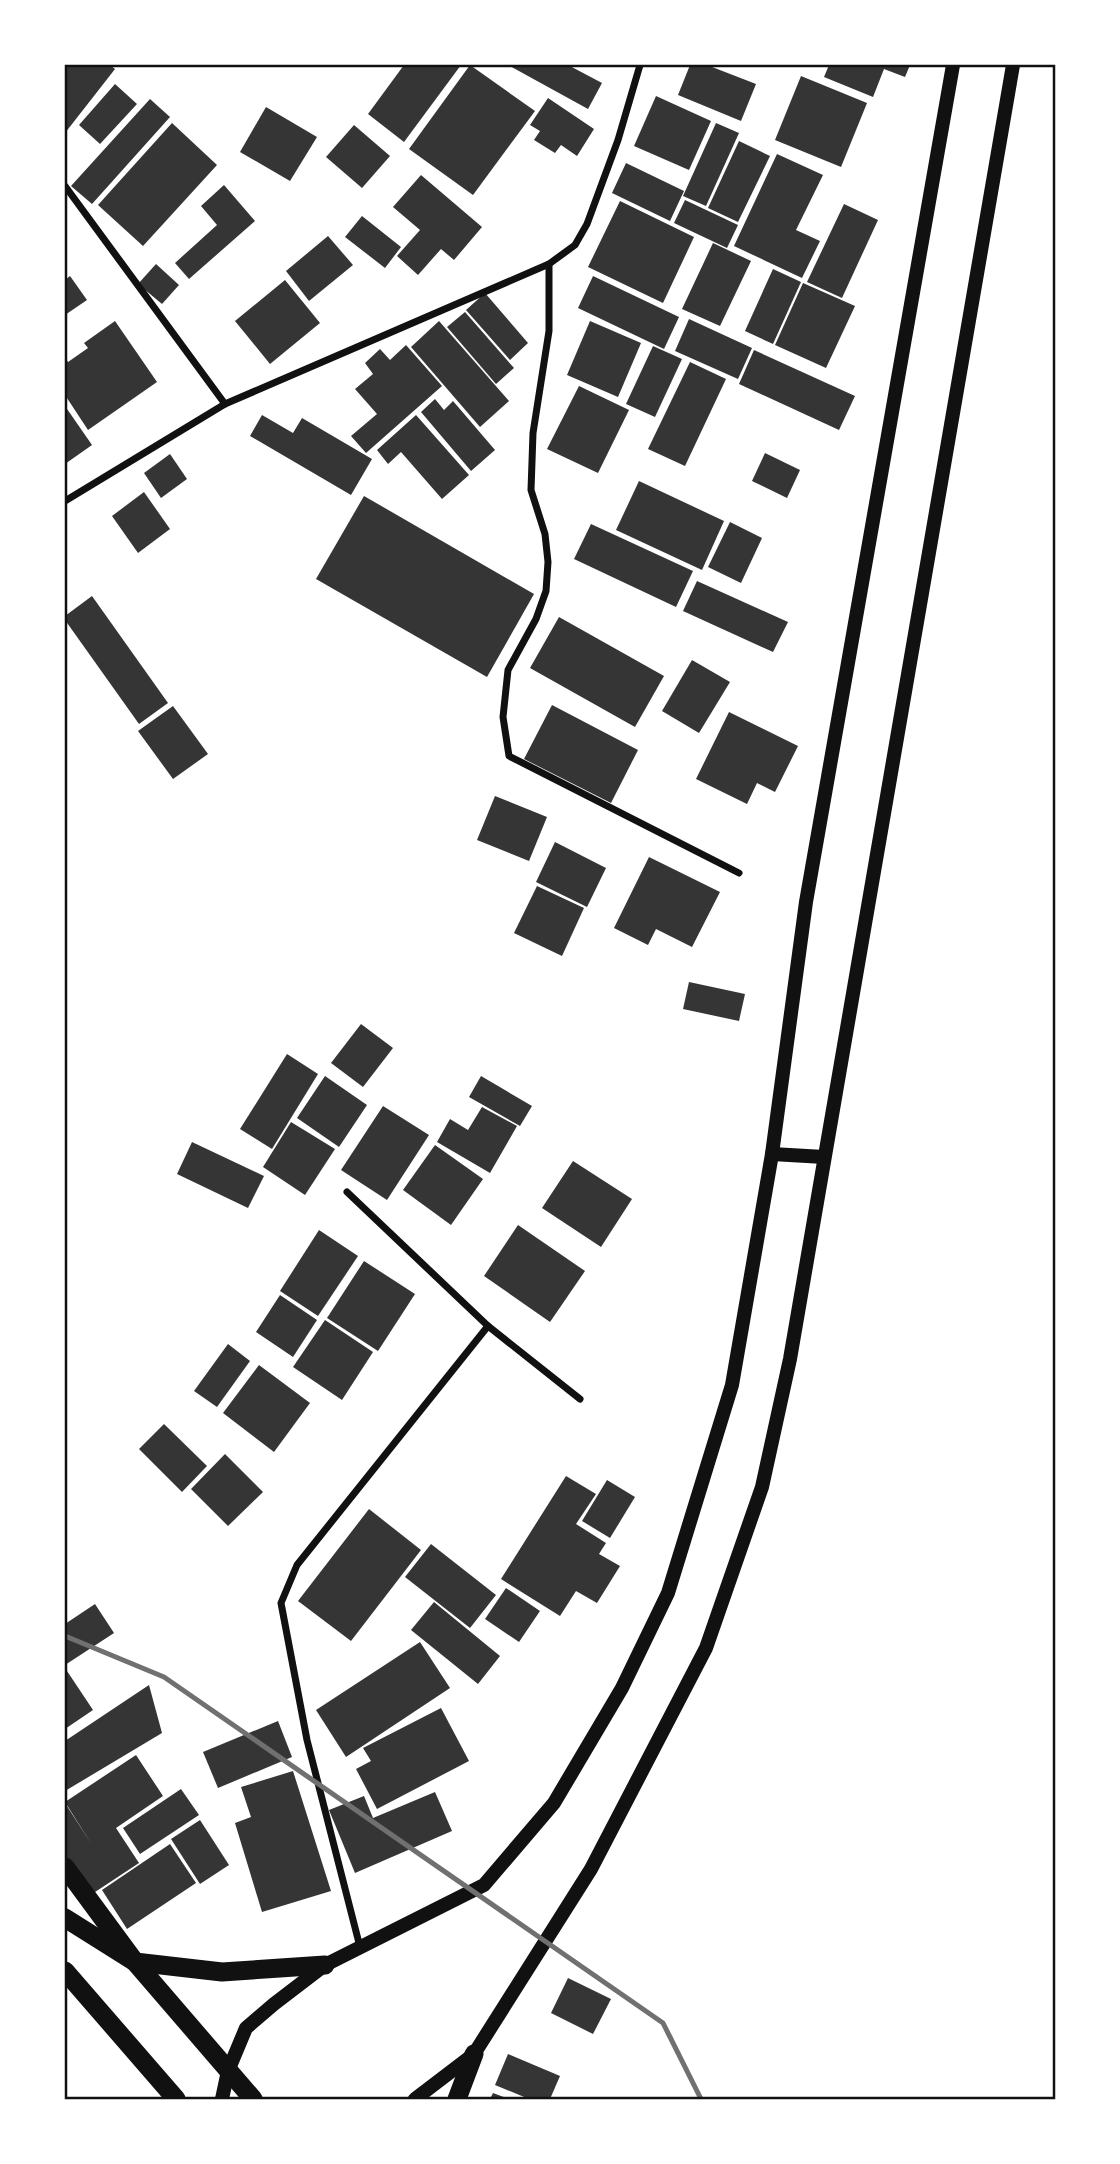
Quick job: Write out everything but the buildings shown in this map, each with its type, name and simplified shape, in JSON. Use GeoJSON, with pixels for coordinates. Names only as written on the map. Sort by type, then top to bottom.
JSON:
{"type":"FeatureCollection","features":[{"type":"Feature","properties":{"kind":"highway"},"geometry":{"type":"LineString","coordinates":[[65,1867],[135,1962],[253,2099]]}},
{"type":"Feature","properties":{"kind":"highway"},"geometry":{"type":"LineString","coordinates":[[65,1918],[135,1962],[222,1972],[324,1965]]}},
{"type":"Feature","properties":{"kind":"highway"},"geometry":{"type":"LineString","coordinates":[[66,1973],[176,2099]]}},
{"type":"Feature","properties":{"kind":"highway"},"geometry":{"type":"LineString","coordinates":[[457,2099],[474,2054]]}},
{"type":"Feature","properties":{"kind":"main road"},"geometry":{"type":"LineString","coordinates":[[222,2099],[229,2071],[246,2028],[324,1965],[484,1885],[554,1803],[622,1688],[668,1593],[732,1385],[772,1154],[808,888],[953,65]]}},
{"type":"Feature","properties":{"kind":"main road"},"geometry":{"type":"LineString","coordinates":[[415,2099],[474,2054],[592,1869],[706,1648],[762,1487],[790,1359],[1013,65]]}},
{"type":"Feature","properties":{"kind":"main road"},"geometry":{"type":"LineString","coordinates":[[772,1154],[824,1157]]}},
{"type":"Feature","properties":{"kind":"street"},"geometry":{"type":"LineString","coordinates":[[65,501],[225,404],[549,264],[575,245],[587,224],[618,140],[640,65]]}},
{"type":"Feature","properties":{"kind":"street"},"geometry":{"type":"LineString","coordinates":[[65,186],[225,404]]}},
{"type":"Feature","properties":{"kind":"street"},"geometry":{"type":"LineString","coordinates":[[549,264],[549,331],[533,433],[531,490],[545,534],[548,562],[546,591],[536,619],[508,670],[503,717],[509,756],[739,873]]}},
{"type":"Feature","properties":{"kind":"street"},"geometry":{"type":"LineString","coordinates":[[348,1192],[488,1325],[580,1399]]}},
{"type":"Feature","properties":{"kind":"street"},"geometry":{"type":"LineString","coordinates":[[360,1947],[307,1740],[281,1603],[297,1565],[488,1325]]}},
{"type":"Feature","properties":{"kind":"railway"},"geometry":{"type":"LineString","coordinates":[[65,1636],[164,1677],[663,2023],[701,2099]]}}]}
